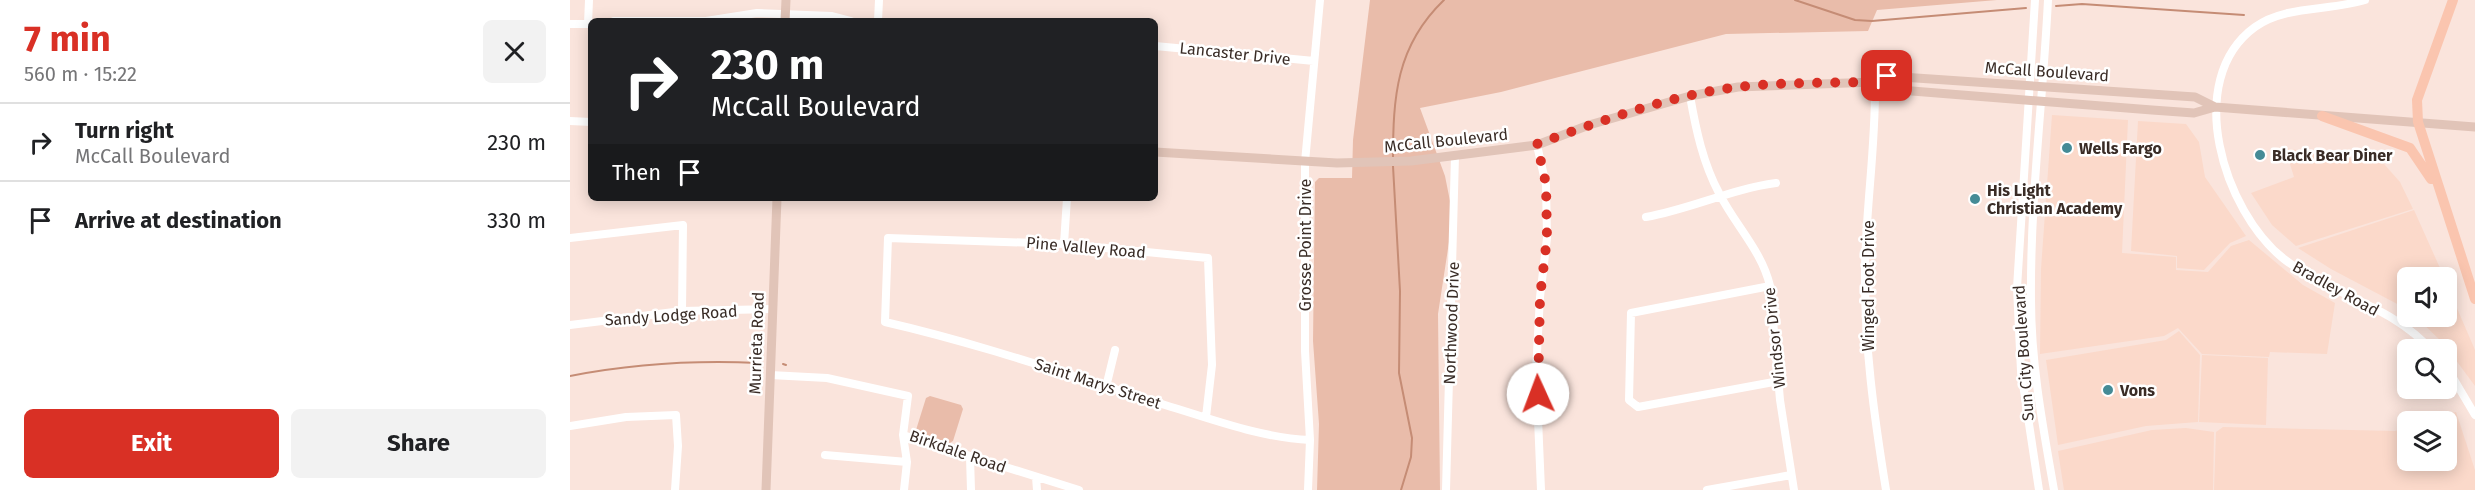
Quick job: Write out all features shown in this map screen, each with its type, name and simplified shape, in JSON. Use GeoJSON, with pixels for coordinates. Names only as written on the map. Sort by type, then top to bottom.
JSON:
{"type":"FeatureCollection","features":[{"type":"Feature","properties":{"kind":"highway"},"geometry":{"type":"LineString","coordinates":[[2453,0],[2416,100],[2418,122],[2475,299]]}},
{"type":"Feature","properties":{"kind":"highway"},"geometry":{"type":"LineString","coordinates":[[2322,116],[2410,148],[2423,164],[2440,195]]}},
{"type":"Feature","properties":{"kind":"main road"},"geometry":{"type":"LineString","coordinates":[[785,17],[786,0]]}},
{"type":"Feature","properties":{"kind":"main road","name":"McCall Boulevard"},"geometry":{"type":"LineString","coordinates":[[1158,152],[1305,162],[1411,161],[1537,144],[1589,125],[1690,96],[1738,87],[1875,82],[1887,76],[2195,97],[2215,107]]}},
{"type":"Feature","properties":{"kind":"main road","name":"McCall Boulevard"},"geometry":{"type":"LineString","coordinates":[[1875,82],[1887,89],[2194,113],[2215,107],[2475,127]]}},
{"type":"Feature","properties":{"kind":"main road","name":"Murrieta Road"},"geometry":{"type":"LineString","coordinates":[[766,490],[777,201]]}},
{"type":"Feature","properties":{"kind":"street"},"geometry":{"type":"LineString","coordinates":[[589,0],[589,18]]}},
{"type":"Feature","properties":{"kind":"street"},"geometry":{"type":"LineString","coordinates":[[878,18],[879,0]]}},
{"type":"Feature","properties":{"kind":"street","name":"Grosse Point Drive"},"geometry":{"type":"LineString","coordinates":[[1308,490],[1310,440],[1305,351],[1305,162],[1320,0]]}},
{"type":"Feature","properties":{"kind":"street","name":"Sun City Boulevard"},"geometry":{"type":"LineString","coordinates":[[2035,0],[2018,258],[2017,322],[2026,409],[2039,490]]}},
{"type":"Feature","properties":{"kind":"street","name":"Sun City Boulevard"},"geometry":{"type":"LineString","coordinates":[[2048,0],[2044,86],[2032,232],[2031,302],[2035,367],[2054,490]]}},
{"type":"Feature","properties":{"kind":"street","name":"Bradley Road"},"geometry":{"type":"LineString","coordinates":[[2365,0],[2278,17],[2257,26],[2239,40],[2227,58],[2220,75],[2215,107],[2218,141],[2228,177],[2260,233],[2283,259],[2395,320],[2418,339]]}},
{"type":"Feature","properties":{"kind":"street"},"geometry":{"type":"LineString","coordinates":[[721,18],[745,13],[785,17],[832,16],[840,18]]}},
{"type":"Feature","properties":{"kind":"street"},"geometry":{"type":"LineString","coordinates":[[570,24],[588,24]]}},
{"type":"Feature","properties":{"kind":"street","name":"Lancaster Drive"},"geometry":{"type":"LineString","coordinates":[[1158,46],[1314,61]]}},
{"type":"Feature","properties":{"kind":"street","name":"Winged Foot Drive"},"geometry":{"type":"LineString","coordinates":[[1875,82],[1867,215],[1865,312],[1870,390],[1886,490]]}},
{"type":"Feature","properties":{"kind":"street","name":"Windsor Drive"},"geometry":{"type":"LineString","coordinates":[[1690,96],[1698,139],[1719,194],[1766,268],[1794,490]]}},
{"type":"Feature","properties":{"kind":"street"},"geometry":{"type":"LineString","coordinates":[[570,121],[588,122]]}},
{"type":"Feature","properties":{"kind":"street"},"geometry":{"type":"LineString","coordinates":[[1537,144],[1546,184],[1547,238],[1540,297],[1536,371],[1541,490]]}},
{"type":"Feature","properties":{"kind":"street","name":"Northwood Drive"},"geometry":{"type":"LineString","coordinates":[[1446,490],[1455,156]]}},
{"type":"Feature","properties":{"kind":"street"},"geometry":{"type":"LineString","coordinates":[[1646,217],[1672,213],[1719,194],[1776,183]]}},
{"type":"Feature","properties":{"kind":"street"},"geometry":{"type":"LineString","coordinates":[[1064,244],[1067,201]]}},
{"type":"Feature","properties":{"kind":"street"},"geometry":{"type":"LineString","coordinates":[[570,238],[683,225],[682,311]]}},
{"type":"Feature","properties":{"kind":"street","name":"Pine Valley Road"},"geometry":{"type":"LineString","coordinates":[[885,322],[888,238],[1064,244],[1208,258],[1212,365],[1206,417]]}},
{"type":"Feature","properties":{"kind":"street"},"geometry":{"type":"LineString","coordinates":[[1770,286],[1631,313],[1629,400],[1638,407],[1779,381]]}},
{"type":"Feature","properties":{"kind":"street","name":"Sandy Lodge Road"},"geometry":{"type":"LineString","coordinates":[[570,325],[682,311],[772,309]]}},
{"type":"Feature","properties":{"kind":"street","name":"Saint Marys Street"},"geometry":{"type":"LineString","coordinates":[[885,322],[998,350],[1106,387],[1281,439],[1310,440]]}},
{"type":"Feature","properties":{"kind":"street"},"geometry":{"type":"LineString","coordinates":[[1106,387],[1115,350]]}},
{"type":"Feature","properties":{"kind":"street","name":"Birkdale Road"},"geometry":{"type":"LineString","coordinates":[[770,375],[827,378],[908,396],[903,435],[1079,490]]}},
{"type":"Feature","properties":{"kind":"street"},"geometry":{"type":"LineString","coordinates":[[2457,385],[2475,415]]}},
{"type":"Feature","properties":{"kind":"street"},"geometry":{"type":"LineString","coordinates":[[570,426],[626,417],[676,415],[678,446],[675,490]]}},
{"type":"Feature","properties":{"kind":"street"},"geometry":{"type":"LineString","coordinates":[[903,435],[907,462],[904,490]]}},
{"type":"Feature","properties":{"kind":"street"},"geometry":{"type":"LineString","coordinates":[[825,455],[907,462]]}},
{"type":"Feature","properties":{"kind":"street"},"geometry":{"type":"LineString","coordinates":[[970,456],[970,490]]}},
{"type":"Feature","properties":{"kind":"street"},"geometry":{"type":"LineString","coordinates":[[1707,490],[1791,475]]}},
{"type":"Feature","properties":{"kind":"street"},"geometry":{"type":"LineString","coordinates":[[1036,477],[1037,490]]}},
{"type":"Feature","properties":{"kind":"shaded area"},"geometry":{"type":"Polygon","coordinates":[[[1370,0],[1997,0],[1877,10],[1868,31],[1726,34],[1501,92],[1420,108],[1445,176],[1453,216],[1438,314],[1440,490],[1317,490],[1319,424],[1313,341],[1315,182],[1319,178],[1352,178],[1353,140],[1370,0]]]}},
{"type":"Feature","properties":{"kind":"shaded area"},"geometry":{"type":"Polygon","coordinates":[[[2052,115],[2128,120],[2122,253],[2176,257],[2176,270],[2208,272],[2231,246],[2249,240],[2303,285],[2335,303],[2327,354],[2270,352],[2269,357],[2202,354],[2178,328],[2164,336],[2040,354],[2041,269],[2052,115]]]}},
{"type":"Feature","properties":{"kind":"shaded area"},"geometry":{"type":"Polygon","coordinates":[[[2138,121],[2186,124],[2199,142],[2205,177],[2246,236],[2230,243],[2204,270],[2177,268],[2177,256],[2131,251],[2138,121]]]}},
{"type":"Feature","properties":{"kind":"shaded area"},"geometry":{"type":"Polygon","coordinates":[[[2285,148],[2384,164],[2400,182],[2413,209],[2296,246],[2272,225],[2251,193],[2294,177],[2285,148]]]}},
{"type":"Feature","properties":{"kind":"shaded area"},"geometry":{"type":"Polygon","coordinates":[[[2414,210],[2440,267],[2397,267],[2397,304],[2331,269],[2298,248],[2414,210]]]}},
{"type":"Feature","properties":{"kind":"shaded area"},"geometry":{"type":"Polygon","coordinates":[[[2457,308],[2475,350],[2475,386],[2457,362],[2457,339],[2439,339],[2426,327],[2457,327],[2457,308]]]}},
{"type":"Feature","properties":{"kind":"shaded area"},"geometry":{"type":"Polygon","coordinates":[[[2179,331],[2200,355],[2198,422],[2146,426],[2058,445],[2046,360],[2166,340],[2179,331]]]}},
{"type":"Feature","properties":{"kind":"shaded area"},"geometry":{"type":"Polygon","coordinates":[[[2202,355],[2268,358],[2266,425],[2199,422],[2202,355]]]}},
{"type":"Feature","properties":{"kind":"shaded area"},"geometry":{"type":"Polygon","coordinates":[[[930,396],[961,405],[963,409],[953,441],[948,444],[918,434],[916,430],[926,398],[930,396]]]}},
{"type":"Feature","properties":{"kind":"shaded area"},"geometry":{"type":"Polygon","coordinates":[[[2457,415],[2475,470],[2475,490],[2214,490],[2216,432],[2223,427],[2397,430],[2397,471],[2457,471],[2457,415]]]}},
{"type":"Feature","properties":{"kind":"shaded area"},"geometry":{"type":"Polygon","coordinates":[[[2186,428],[2214,432],[2213,490],[2064,490],[2058,451],[2152,430],[2186,428]]]}},
{"type":"Feature","properties":{"kind":"waterway"},"geometry":{"type":"LineString","coordinates":[[1393,160],[1394,115],[1400,74],[1416,36],[1428,17],[1444,0]]}},
{"type":"Feature","properties":{"kind":"waterway"},"geometry":{"type":"LineString","coordinates":[[1795,0],[1855,20],[1872,21],[2026,8]]}},
{"type":"Feature","properties":{"kind":"waterway"},"geometry":{"type":"LineString","coordinates":[[2056,6],[2082,4],[2244,15]]}},
{"type":"Feature","properties":{"kind":"waterway"},"geometry":{"type":"LineString","coordinates":[[1393,166],[1400,291],[1399,373],[1412,438],[1411,457],[1401,490]]}},
{"type":"Feature","properties":{"kind":"waterway"},"geometry":{"type":"LineString","coordinates":[[570,376],[617,368],[663,364],[758,363]]}},
{"type":"Feature","properties":{"kind":"place","name":"Wells Fargo"},"geometry":{"type":"Point","coordinates":[2067,148]}},
{"type":"Feature","properties":{"kind":"place","name":"Black Bear Diner"},"geometry":{"type":"Point","coordinates":[2260,155]}},
{"type":"Feature","properties":{"kind":"place","name":"His Light Christian Academy"},"geometry":{"type":"Point","coordinates":[1975,199]}},
{"type":"Feature","properties":{"kind":"place","name":"Vons"},"geometry":{"type":"Point","coordinates":[2108,390]}},
{"type":"Feature","properties":{"kind":"route"},"geometry":{"type":"LineString","coordinates":[[1538,394],[1536,371],[1540,297],[1547,238],[1546,184],[1537,144],[1589,125],[1690,96],[1738,87],[1875,82],[1887,76]]}}]}
